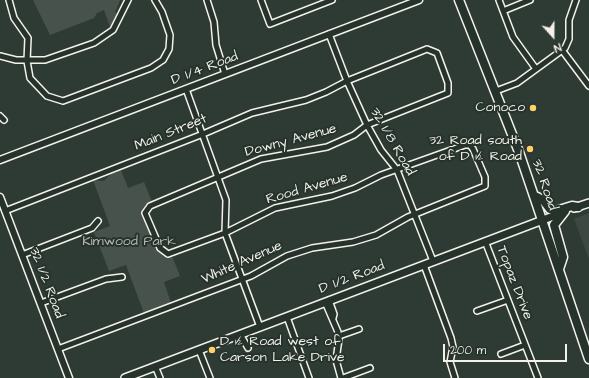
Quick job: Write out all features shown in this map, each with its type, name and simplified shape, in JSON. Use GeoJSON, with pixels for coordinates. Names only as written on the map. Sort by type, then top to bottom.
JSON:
{"type":"FeatureCollection","features":[{"type":"Feature","properties":{"kind":"main road","name":"32 Road"},"geometry":{"type":"LineString","coordinates":[[459,0],[496,91],[542,219],[589,359]]}},
{"type":"Feature","properties":{"kind":"main road"},"geometry":{"type":"LineString","coordinates":[[534,196],[543,200],[550,208],[556,210],[572,206],[578,207]]}},
{"type":"Feature","properties":{"kind":"main road","name":"D 1/2 Road"},"geometry":{"type":"LineString","coordinates":[[125,378],[542,219],[589,203]]}},
{"type":"Feature","properties":{"kind":"main road"},"geometry":{"type":"LineString","coordinates":[[559,270],[563,257],[554,225],[565,211]]}},
{"type":"Feature","properties":{"kind":"street"},"geometry":{"type":"LineString","coordinates":[[9,0],[14,18],[28,38],[27,61],[28,72],[31,80],[47,96],[59,100],[72,99],[154,67],[163,60],[168,53],[171,38],[162,12],[154,0]]}},
{"type":"Feature","properties":{"kind":"street"},"geometry":{"type":"LineString","coordinates":[[0,56],[27,61],[50,59],[100,40],[109,34],[116,25],[128,0]]}},
{"type":"Feature","properties":{"kind":"street"},"geometry":{"type":"LineString","coordinates":[[207,0],[213,18],[216,45],[225,74]]}},
{"type":"Feature","properties":{"kind":"street"},"geometry":{"type":"LineString","coordinates":[[261,0],[270,24],[316,3],[332,0]]}},
{"type":"Feature","properties":{"kind":"street","name":"D 1/4 Road"},"geometry":{"type":"LineString","coordinates":[[0,160],[419,0]]}},
{"type":"Feature","properties":{"kind":"street"},"geometry":{"type":"LineString","coordinates":[[499,0],[514,37],[536,69]]}},
{"type":"Feature","properties":{"kind":"street"},"geometry":{"type":"LineString","coordinates":[[503,10],[530,0]]}},
{"type":"Feature","properties":{"kind":"street"},"geometry":{"type":"LineString","coordinates":[[496,91],[517,83],[562,50],[569,39],[570,20],[576,0]]}},
{"type":"Feature","properties":{"kind":"street","name":"32 1/8 Road"},"geometry":{"type":"LineString","coordinates":[[329,34],[347,81],[367,125],[381,150],[397,170],[433,261]]}},
{"type":"Feature","properties":{"kind":"street","name":"Main Street"},"geometry":{"type":"LineString","coordinates":[[5,210],[203,134],[252,113],[306,100],[347,81],[427,50]]}},
{"type":"Feature","properties":{"kind":"street","name":"Downy Avenue"},"geometry":{"type":"LineString","coordinates":[[168,254],[160,248],[145,213],[150,206],[261,159],[327,147],[354,134],[367,125],[448,93],[448,83],[437,53],[427,50]]}},
{"type":"Feature","properties":{"kind":"street"},"geometry":{"type":"LineString","coordinates":[[562,50],[589,86]]}},
{"type":"Feature","properties":{"kind":"street"},"geometry":{"type":"LineString","coordinates":[[186,89],[226,200],[225,233],[260,327]]}},
{"type":"Feature","properties":{"kind":"street","name":"Rood Avenue"},"geometry":{"type":"LineString","coordinates":[[168,254],[225,233],[275,208],[332,196],[465,145],[470,146],[473,149],[485,177],[485,186]]}},
{"type":"Feature","properties":{"kind":"street","name":"White Avenue"},"geometry":{"type":"LineString","coordinates":[[58,349],[251,276],[270,264],[301,251],[353,242],[376,235],[415,214],[485,186]]}},
{"type":"Feature","properties":{"kind":"street","name":"32 1/2 Road"},"geometry":{"type":"LineString","coordinates":[[0,197],[69,378]]}},
{"type":"Feature","properties":{"kind":"street"},"geometry":{"type":"LineString","coordinates":[[22,255],[92,228],[98,221]]}},
{"type":"Feature","properties":{"kind":"street","name":"Topaz Drive"},"geometry":{"type":"LineString","coordinates":[[485,241],[538,378]]}},
{"type":"Feature","properties":{"kind":"street"},"geometry":{"type":"LineString","coordinates":[[424,264],[453,342],[450,362],[455,378]]}},
{"type":"Feature","properties":{"kind":"street"},"geometry":{"type":"LineString","coordinates":[[41,303],[106,279],[122,277]]}},
{"type":"Feature","properties":{"kind":"street"},"geometry":{"type":"LineString","coordinates":[[477,311],[508,300]]}},
{"type":"Feature","properties":{"kind":"street"},"geometry":{"type":"LineString","coordinates":[[327,301],[334,314],[333,318],[338,336],[336,360],[342,378],[370,368]]}},
{"type":"Feature","properties":{"kind":"street"},"geometry":{"type":"LineString","coordinates":[[287,316],[310,378]]}},
{"type":"Feature","properties":{"kind":"street"},"geometry":{"type":"LineString","coordinates":[[338,336],[358,329]]}},
{"type":"Feature","properties":{"kind":"street"},"geometry":{"type":"LineString","coordinates":[[240,334],[248,348]]}},
{"type":"Feature","properties":{"kind":"street"},"geometry":{"type":"LineString","coordinates":[[501,354],[525,345]]}},
{"type":"Feature","properties":{"kind":"street"},"geometry":{"type":"LineString","coordinates":[[199,350],[210,378]]}},
{"type":"Feature","properties":{"kind":"street"},"geometry":{"type":"LineString","coordinates":[[156,366],[160,378]]}},
{"type":"Feature","properties":{"kind":"shaded area"},"geometry":{"type":"Polygon","coordinates":[[[589,213],[589,259],[574,219],[589,213]]]}},
{"type":"Feature","properties":{"kind":"green space"},"geometry":{"type":"Polygon","coordinates":[[[33,0],[120,0],[115,12],[118,14],[110,27],[104,10],[97,13],[94,18],[50,35],[33,0]]]}},
{"type":"Feature","properties":{"kind":"green space","name":"Kimwood Park"},"geometry":{"type":"Polygon","coordinates":[[[121,170],[128,188],[144,182],[152,202],[145,206],[144,216],[158,251],[165,257],[172,256],[180,276],[164,282],[171,303],[144,313],[126,265],[109,271],[94,232],[110,226],[93,180],[104,181],[111,174],[121,170]]]}},
{"type":"Feature","properties":{"kind":"place","name":"Conoco"},"geometry":{"type":"Point","coordinates":[533,108]}},
{"type":"Feature","properties":{"kind":"place","name":"32 Road south of D ½ Road"},"geometry":{"type":"Point","coordinates":[530,149]}},
{"type":"Feature","properties":{"kind":"place","name":"D ½ Road west of Carson Lake Drive"},"geometry":{"type":"Point","coordinates":[212,350]}}]}
